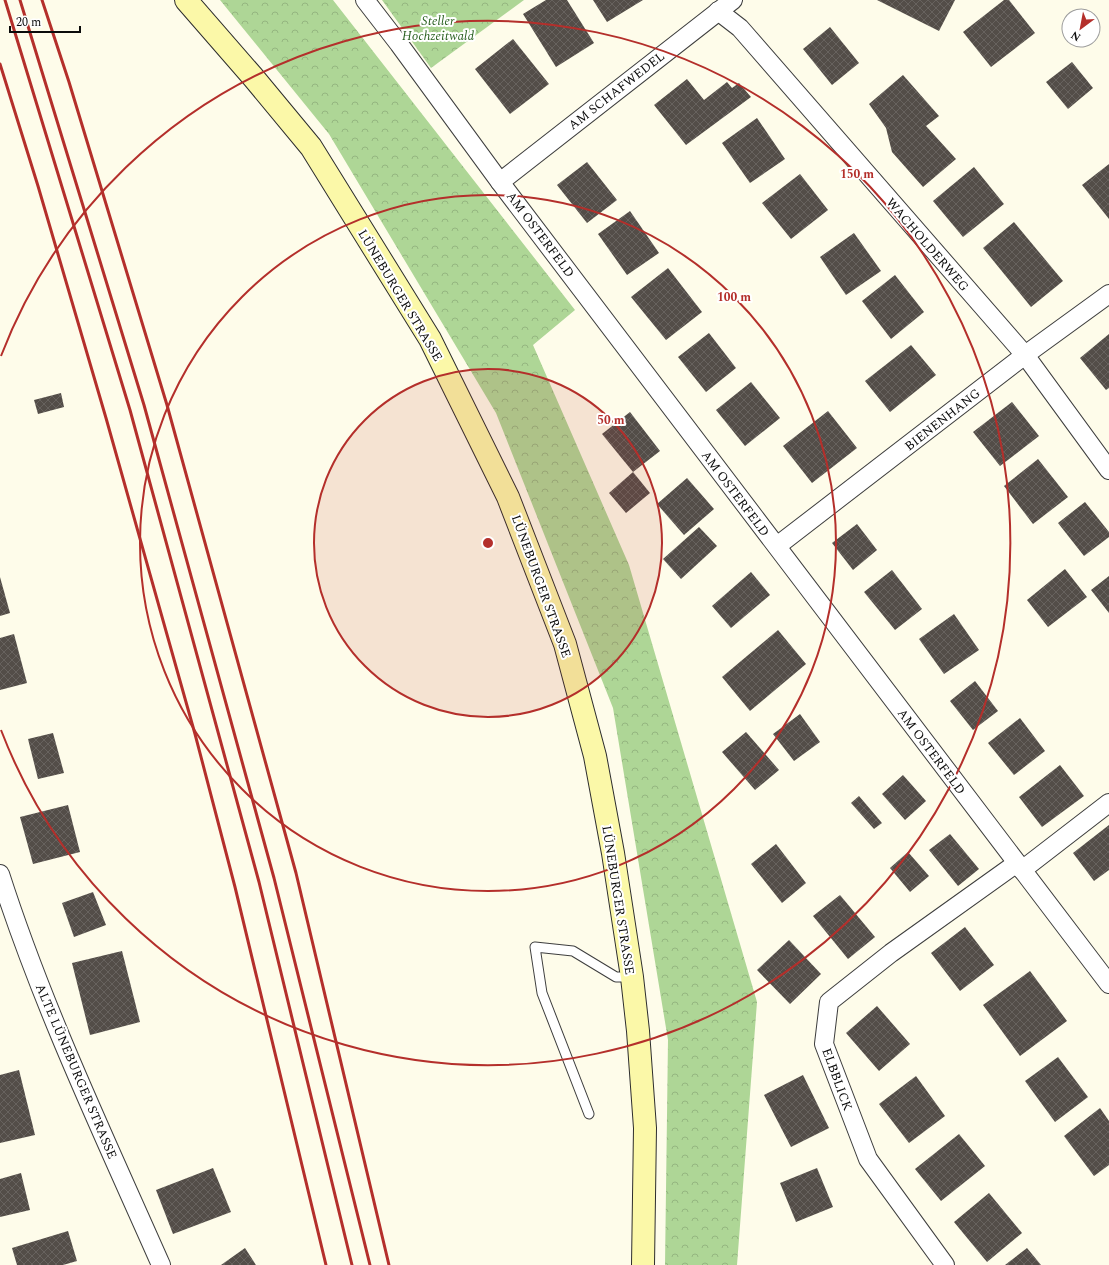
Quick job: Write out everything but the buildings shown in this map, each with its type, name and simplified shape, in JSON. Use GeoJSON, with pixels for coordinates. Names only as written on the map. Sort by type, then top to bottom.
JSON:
{"type":"FeatureCollection","features":[{"type":"Feature","properties":{"kind":"main road","name":"LÜNEBURGER STRASSE"},"geometry":{"type":"LineString","coordinates":[[186,0],[253,77],[310,147],[430,339],[508,497],[565,644],[595,756],[613,853],[632,977],[638,1031],[645,1128],[643,1265]]}},
{"type":"Feature","properties":{"kind":"street","name":"AM OSTERFELD"},"geometry":{"type":"LineString","coordinates":[[365,0],[500,182],[1109,984]]}},
{"type":"Feature","properties":{"kind":"street","name":"AM SCHAFWEDEL"},"geometry":{"type":"LineString","coordinates":[[500,182],[733,0]]}},
{"type":"Feature","properties":{"kind":"street","name":"WACHOLDERWEG"},"geometry":{"type":"LineString","coordinates":[[718,11],[740,28],[1025,355],[1109,470]]}},
{"type":"Feature","properties":{"kind":"street","name":"BIENENHANG"},"geometry":{"type":"LineString","coordinates":[[777,546],[1025,355],[1109,294]]}},
{"type":"Feature","properties":{"kind":"street","name":"ELBBLICK"},"geometry":{"type":"LineString","coordinates":[[945,1265],[868,1159],[824,1044],[830,1002],[891,953],[1109,803]]}},
{"type":"Feature","properties":{"kind":"street","name":"ALTE LÜNEBURGER STRASSE"},"geometry":{"type":"LineString","coordinates":[[0,874],[11,908],[59,1034],[161,1265]]}},
{"type":"Feature","properties":{"kind":"lane"},"geometry":{"type":"LineString","coordinates":[[588,1114],[542,993],[535,947],[573,951],[616,977],[632,977]]}},
{"type":"Feature","properties":{"kind":"green space"},"geometry":{"type":"Polygon","coordinates":[[[220,0],[333,0],[575,310],[533,345],[629,565],[757,1002],[737,1265],[665,1265],[668,1040],[613,708],[496,413],[329,134],[220,0]]]}},
{"type":"Feature","properties":{"kind":"green space","name":"Steller Hochzeitwald"},"geometry":{"type":"Polygon","coordinates":[[[382,0],[524,0],[431,68],[382,0]]]}},
{"type":"Feature","properties":{"kind":"railway"},"geometry":{"type":"LineString","coordinates":[[5,0],[130,410],[259,882],[352,1265]]}},
{"type":"Feature","properties":{"kind":"railway"},"geometry":{"type":"LineString","coordinates":[[20,0],[144,405],[274,878],[370,1265]]}},
{"type":"Feature","properties":{"kind":"railway"},"geometry":{"type":"LineString","coordinates":[[42,0],[69,82],[167,405],[296,873],[389,1265]]}},
{"type":"Feature","properties":{"kind":"railway"},"geometry":{"type":"LineString","coordinates":[[0,64],[38,186],[106,418],[195,734],[235,887],[326,1265]]}}]}
